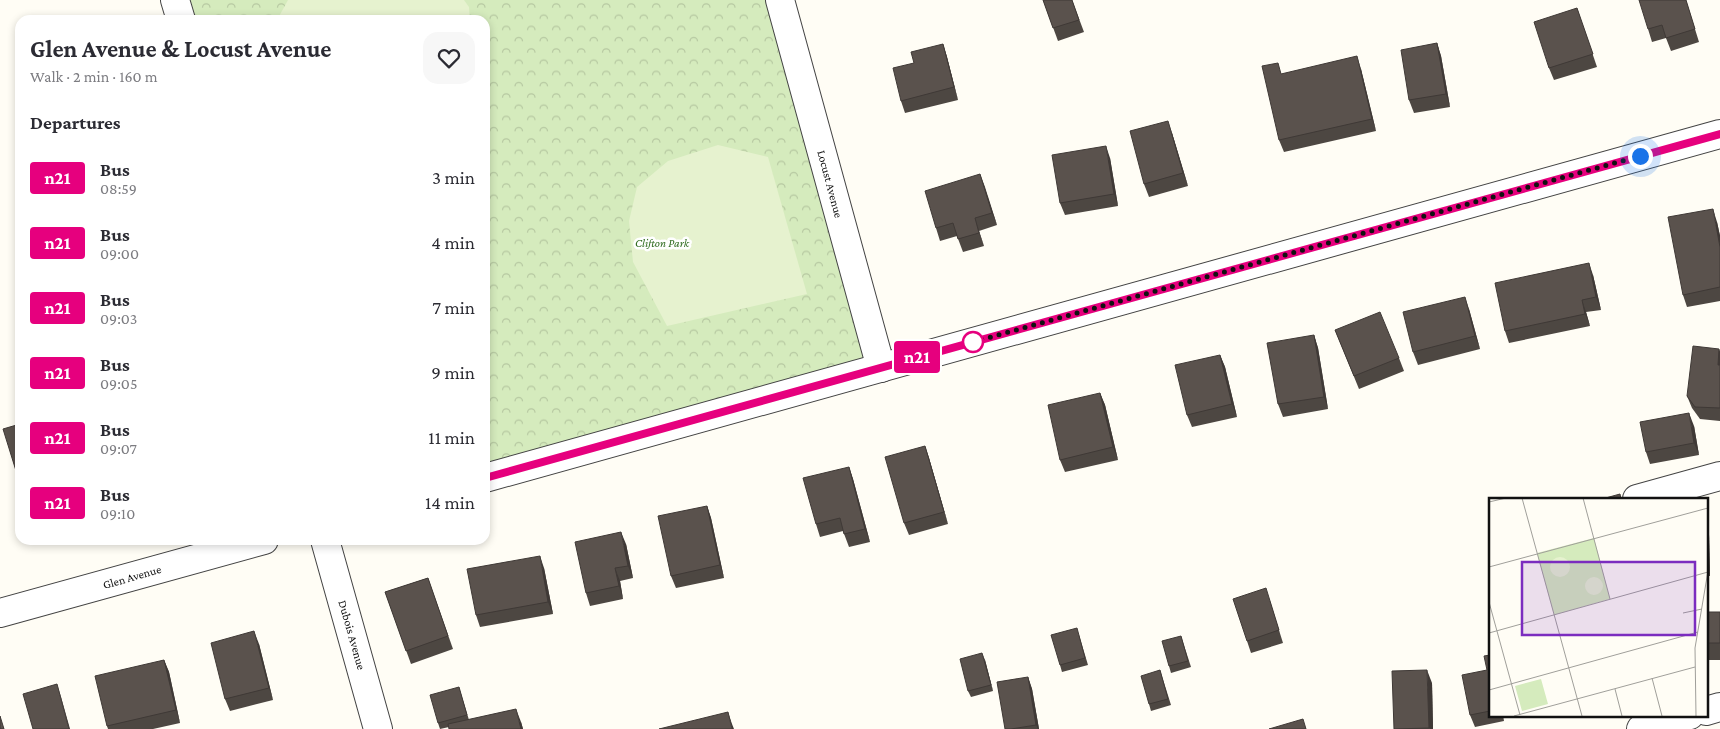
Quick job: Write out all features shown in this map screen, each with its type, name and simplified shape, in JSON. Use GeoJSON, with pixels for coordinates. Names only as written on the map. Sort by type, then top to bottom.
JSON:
{"type":"FeatureCollection","features":[{"type":"Feature","properties":{"kind":"street"},"geometry":{"type":"LineString","coordinates":[[175,0],[180,15]]}},
{"type":"Feature","properties":{"kind":"street","name":"Locust Avenue"},"geometry":{"type":"LineString","coordinates":[[780,0],[881,368]]}},
{"type":"Feature","properties":{"kind":"street"},"geometry":{"type":"LineString","coordinates":[[490,477],[1720,134]]}},
{"type":"Feature","properties":{"kind":"street"},"geometry":{"type":"LineString","coordinates":[[1641,498],[1720,476]]}},
{"type":"Feature","properties":{"kind":"street","name":"Glen Avenue"},"geometry":{"type":"LineString","coordinates":[[0,613],[246,545]]}},
{"type":"Feature","properties":{"kind":"street","name":"Dubois Avenue"},"geometry":{"type":"LineString","coordinates":[[326,545],[378,729]]}},
{"type":"Feature","properties":{"kind":"street"},"geometry":{"type":"LineString","coordinates":[[1641,729],[1686,716]]}},
{"type":"Feature","properties":{"kind":"green space","name":"Clifton Park"},"geometry":{"type":"Polygon","coordinates":[[[175,0],[780,0],[881,368],[490,477],[490,15],[180,15],[175,0]]]}},
{"type":"Feature","properties":{"kind":"green space"},"geometry":{"type":"Polygon","coordinates":[[[288,0],[464,0],[469,7],[470,15],[280,15],[288,0]]]}},
{"type":"Feature","properties":{"kind":"green space"},"geometry":{"type":"Polygon","coordinates":[[[718,145],[768,157],[807,294],[667,326],[633,262],[629,221],[637,187],[668,161],[718,145]]]}},
{"type":"Feature","properties":{"kind":"building"},"geometry":{"type":"Polygon","coordinates":[[[1043,0],[1072,0],[1079,20],[1053,28],[1043,0]]]}},
{"type":"Feature","properties":{"kind":"building"},"geometry":{"type":"Polygon","coordinates":[[[1639,0],[1686,0],[1695,29],[1666,38],[1662,25],[1648,29],[1639,0]]]}},
{"type":"Feature","properties":{"kind":"building"},"geometry":{"type":"Polygon","coordinates":[[[1577,8],[1593,54],[1549,68],[1534,22],[1577,8]]]}},
{"type":"Feature","properties":{"kind":"building"},"geometry":{"type":"Polygon","coordinates":[[[1437,43],[1446,94],[1409,100],[1401,50],[1437,43]]]}},
{"type":"Feature","properties":{"kind":"building"},"geometry":{"type":"Polygon","coordinates":[[[943,44],[954,87],[901,101],[893,68],[914,63],[911,52],[943,44]]]}},
{"type":"Feature","properties":{"kind":"building"},"geometry":{"type":"Polygon","coordinates":[[[1357,56],[1372,119],[1279,140],[1262,66],[1278,63],[1281,74],[1357,56]]]}},
{"type":"Feature","properties":{"kind":"building"},"geometry":{"type":"Polygon","coordinates":[[[1168,121],[1183,173],[1144,184],[1130,131],[1168,121]]]}},
{"type":"Feature","properties":{"kind":"building"},"geometry":{"type":"Polygon","coordinates":[[[1106,146],[1114,194],[1060,203],[1052,155],[1106,146]]]}},
{"type":"Feature","properties":{"kind":"building"},"geometry":{"type":"Polygon","coordinates":[[[980,174],[992,213],[975,218],[979,233],[958,239],[953,223],[936,228],[925,191],[980,174]]]}},
{"type":"Feature","properties":{"kind":"building"},"geometry":{"type":"Polygon","coordinates":[[[1713,209],[1720,247],[1720,287],[1683,295],[1668,217],[1713,209]]]}},
{"type":"Feature","properties":{"kind":"building"},"geometry":{"type":"Polygon","coordinates":[[[1589,263],[1596,297],[1582,300],[1585,314],[1505,331],[1495,283],[1589,263]]]}},
{"type":"Feature","properties":{"kind":"building"},"geometry":{"type":"Polygon","coordinates":[[[1465,297],[1475,336],[1413,352],[1403,312],[1465,297]]]}},
{"type":"Feature","properties":{"kind":"building"},"geometry":{"type":"Polygon","coordinates":[[[1380,312],[1399,358],[1354,376],[1335,330],[1380,312]]]}},
{"type":"Feature","properties":{"kind":"building"},"geometry":{"type":"Polygon","coordinates":[[[1314,335],[1324,397],[1278,404],[1267,343],[1314,335]]]}},
{"type":"Feature","properties":{"kind":"building"},"geometry":{"type":"Polygon","coordinates":[[[1693,346],[1719,349],[1720,408],[1695,407],[1687,396],[1693,346]]]}},
{"type":"Feature","properties":{"kind":"building"},"geometry":{"type":"Polygon","coordinates":[[[1220,355],[1232,404],[1187,415],[1175,365],[1220,355]]]}},
{"type":"Feature","properties":{"kind":"building"},"geometry":{"type":"Polygon","coordinates":[[[1100,393],[1113,447],[1060,460],[1048,405],[1100,393]]]}},
{"type":"Feature","properties":{"kind":"building"},"geometry":{"type":"Polygon","coordinates":[[[1689,413],[1694,443],[1646,452],[1640,422],[1689,413]]]}},
{"type":"Feature","properties":{"kind":"building"},"geometry":{"type":"Polygon","coordinates":[[[15,425],[15,468],[3,429],[15,425]]]}},
{"type":"Feature","properties":{"kind":"building"},"geometry":{"type":"Polygon","coordinates":[[[925,446],[944,512],[904,523],[885,457],[925,446]]]}},
{"type":"Feature","properties":{"kind":"building"},"geometry":{"type":"Polygon","coordinates":[[[849,467],[865,529],[844,534],[840,518],[816,524],[803,478],[849,467]]]}},
{"type":"Feature","properties":{"kind":"building"},"geometry":{"type":"Polygon","coordinates":[[[1620,494],[1621,498],[1606,498],[1620,494]]]}},
{"type":"Feature","properties":{"kind":"building"},"geometry":{"type":"Polygon","coordinates":[[[707,506],[720,565],[671,576],[658,516],[707,506]]]}},
{"type":"Feature","properties":{"kind":"building"},"geometry":{"type":"Polygon","coordinates":[[[621,532],[628,566],[615,568],[619,586],[586,593],[575,542],[621,532]]]}},
{"type":"Feature","properties":{"kind":"building"},"geometry":{"type":"Polygon","coordinates":[[[540,556],[548,602],[476,615],[467,569],[540,556]]]}},
{"type":"Feature","properties":{"kind":"building"},"geometry":{"type":"Polygon","coordinates":[[[428,578],[448,636],[406,651],[385,592],[428,578]]]}},
{"type":"Feature","properties":{"kind":"building"},"geometry":{"type":"Polygon","coordinates":[[[1266,588],[1279,630],[1247,641],[1233,599],[1266,588]]]}},
{"type":"Feature","properties":{"kind":"building"},"geometry":{"type":"Polygon","coordinates":[[[1708,612],[1720,612],[1720,643],[1708,643],[1708,612]]]}},
{"type":"Feature","properties":{"kind":"building"},"geometry":{"type":"Polygon","coordinates":[[[1077,628],[1085,658],[1060,665],[1051,635],[1077,628]]]}},
{"type":"Feature","properties":{"kind":"building"},"geometry":{"type":"Polygon","coordinates":[[[254,631],[269,688],[225,699],[211,643],[254,631]]]}},
{"type":"Feature","properties":{"kind":"building"},"geometry":{"type":"Polygon","coordinates":[[[1181,636],[1188,661],[1169,666],[1162,641],[1181,636]]]}},
{"type":"Feature","properties":{"kind":"building"},"geometry":{"type":"Polygon","coordinates":[[[982,653],[991,685],[968,691],[960,659],[982,653]]]}},
{"type":"Feature","properties":{"kind":"building"},"geometry":{"type":"Polygon","coordinates":[[[1489,655],[1489,711],[1470,715],[1462,675],[1487,670],[1484,656],[1489,655]]]}},
{"type":"Feature","properties":{"kind":"building"},"geometry":{"type":"Polygon","coordinates":[[[164,660],[176,710],[107,726],[95,676],[164,660]]]}},
{"type":"Feature","properties":{"kind":"building"},"geometry":{"type":"Polygon","coordinates":[[[1160,670],[1168,699],[1149,704],[1141,676],[1160,670]]]}},
{"type":"Feature","properties":{"kind":"building"},"geometry":{"type":"Polygon","coordinates":[[[1427,670],[1429,728],[1394,729],[1392,671],[1427,670]]]}},
{"type":"Feature","properties":{"kind":"building"},"geometry":{"type":"Polygon","coordinates":[[[1028,677],[1036,725],[1005,729],[997,682],[1028,677]]]}},
{"type":"Feature","properties":{"kind":"building"},"geometry":{"type":"Polygon","coordinates":[[[57,684],[69,729],[33,729],[23,694],[57,684]]]}},
{"type":"Feature","properties":{"kind":"building"},"geometry":{"type":"Polygon","coordinates":[[[459,687],[467,715],[438,723],[430,695],[459,687]]]}},
{"type":"Feature","properties":{"kind":"building"},"geometry":{"type":"Polygon","coordinates":[[[516,709],[521,729],[449,729],[448,724],[516,709]]]}},
{"type":"Feature","properties":{"kind":"building"},"geometry":{"type":"Polygon","coordinates":[[[728,712],[732,729],[659,729],[728,712]]]}},
{"type":"Feature","properties":{"kind":"building"},"geometry":{"type":"Polygon","coordinates":[[[0,716],[4,729],[0,729],[0,716]]]}},
{"type":"Feature","properties":{"kind":"building"},"geometry":{"type":"Polygon","coordinates":[[[1303,719],[1306,729],[1269,729],[1303,719]]]}},
{"type":"Feature","properties":{"kind":"bus line","name":"n21"},"geometry":{"type":"LineString","coordinates":[[490,477],[1720,134]]}},
{"type":"Feature","properties":{"kind":"route"},"geometry":{"type":"LineString","coordinates":[[973,342],[1640,156]]}}]}
